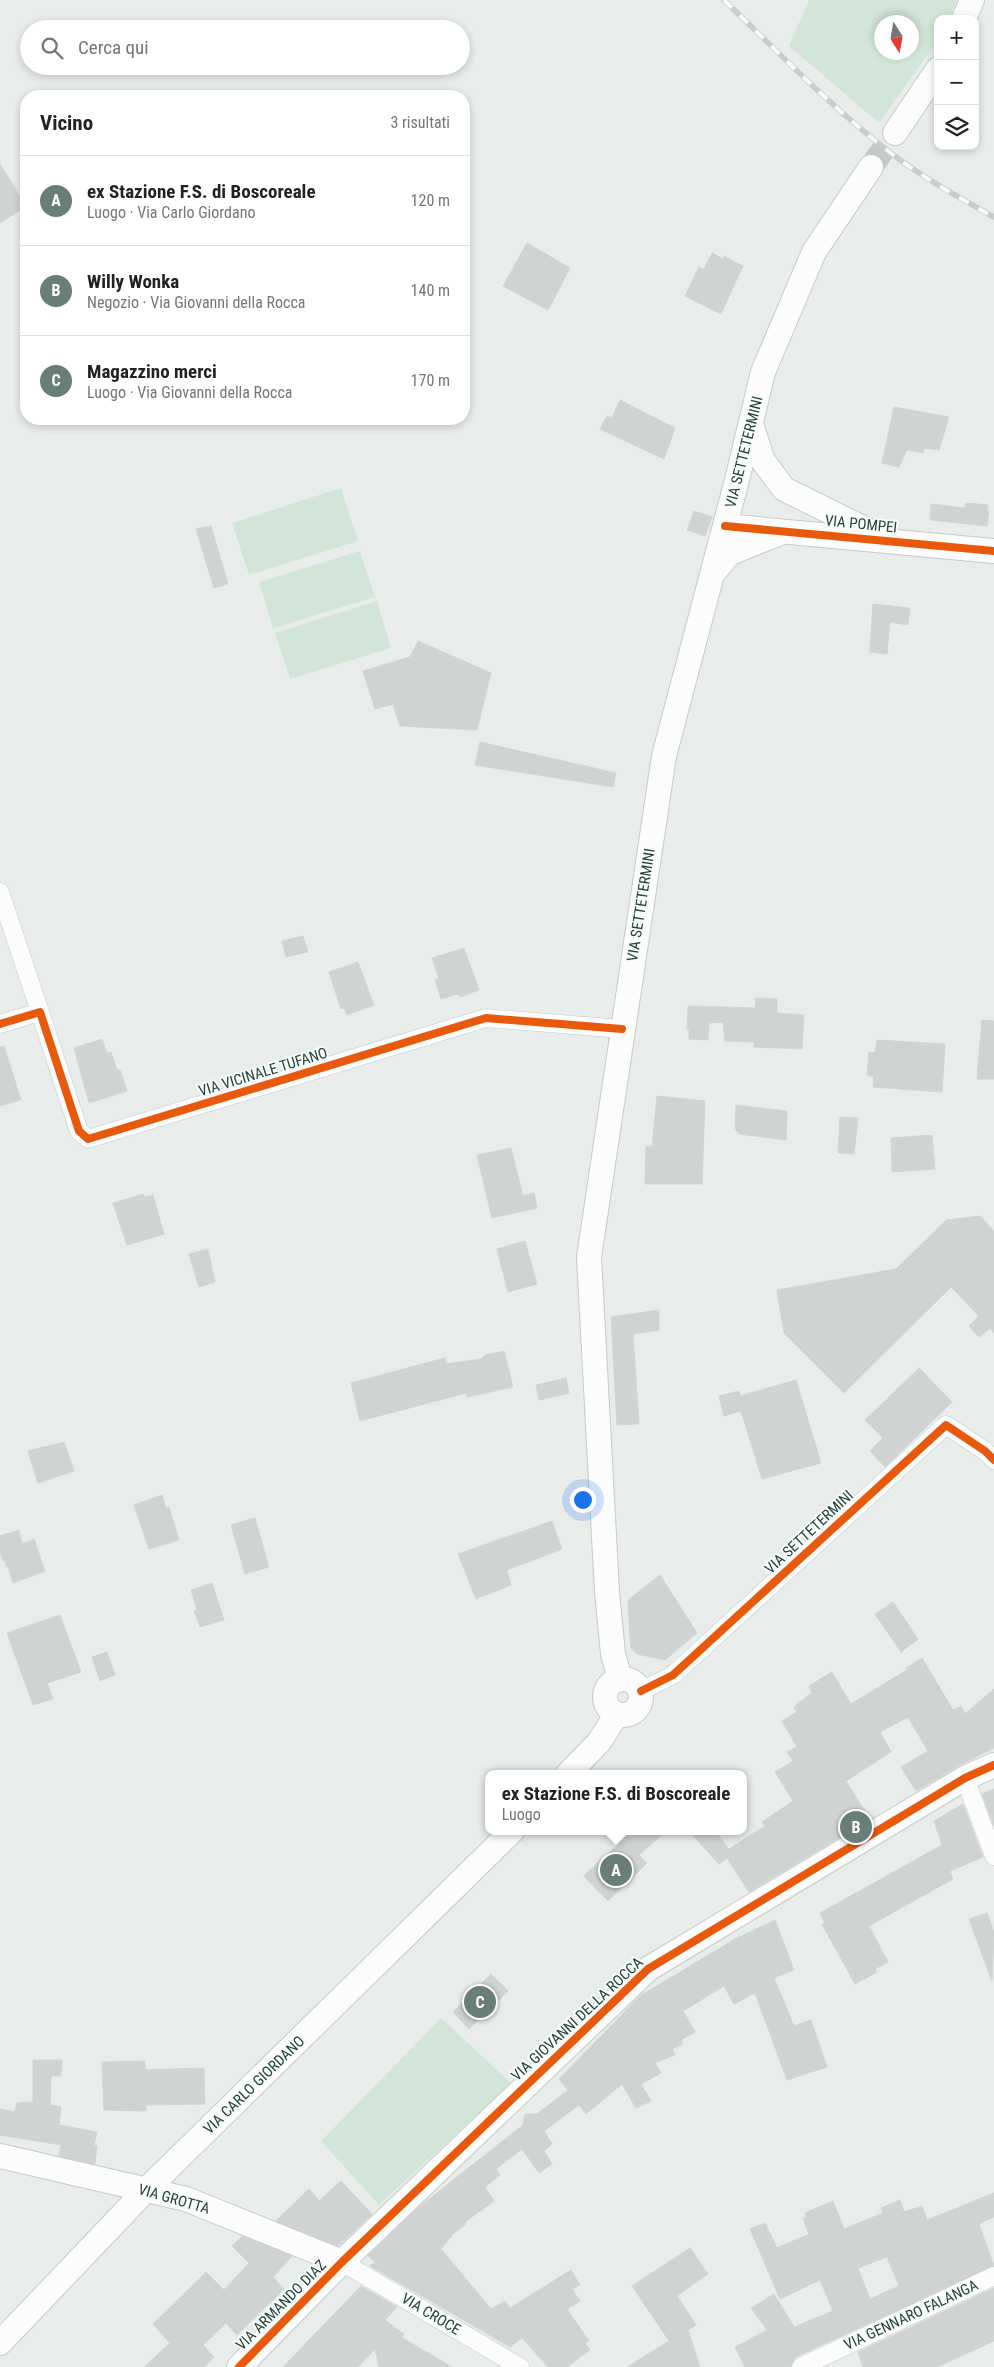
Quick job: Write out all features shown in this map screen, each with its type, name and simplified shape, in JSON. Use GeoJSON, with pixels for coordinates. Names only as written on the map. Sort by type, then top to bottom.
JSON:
{"type":"FeatureCollection","features":[{"type":"Feature","properties":{"kind":"main road"},"geometry":{"type":"LineString","coordinates":[[966,15],[972,0]]}},
{"type":"Feature","properties":{"kind":"main road"},"geometry":{"type":"LineString","coordinates":[[895,132],[934,75]]}},
{"type":"Feature","properties":{"kind":"main road","name":"VIA SETTETERMINI"},"geometry":{"type":"LineString","coordinates":[[620,1679],[613,1654],[607,1592],[590,1257],[622,1029],[664,756],[725,526],[763,372],[814,252],[871,167]]}},
{"type":"Feature","properties":{"kind":"main road"},"geometry":{"type":"LineString","coordinates":[[751,424],[762,461],[784,489],[824,511],[889,540]]}},
{"type":"Feature","properties":{"kind":"main road","name":"VIA POMPEI"},"geometry":{"type":"LineString","coordinates":[[725,526],[789,530],[994,551]]}},
{"type":"Feature","properties":{"kind":"main road"},"geometry":{"type":"LineString","coordinates":[[712,574],[730,553],[766,537],[789,530]]}},
{"type":"Feature","properties":{"kind":"main road"},"geometry":{"type":"LineString","coordinates":[[620,1679],[630,1680],[641,1692],[641,1703],[638,1708],[628,1715],[617,1714],[607,1707],[605,1696],[609,1685],[620,1679]]}},
{"type":"Feature","properties":{"kind":"main road"},"geometry":{"type":"LineString","coordinates":[[572,1770],[599,1742],[617,1714]]}},
{"type":"Feature","properties":{"kind":"main road","name":"VIA GIOVANNI DELLA ROCCA"},"geometry":{"type":"LineString","coordinates":[[342,2262],[648,1969],[965,1778],[994,1765]]}},
{"type":"Feature","properties":{"kind":"main road","name":"VIA CARLO GIORDANO"},"geometry":{"type":"LineString","coordinates":[[0,2343],[146,2190],[508,1835]]}},
{"type":"Feature","properties":{"kind":"main road","name":"VIA GROTTA"},"geometry":{"type":"LineString","coordinates":[[0,2156],[186,2199],[342,2262]]}},
{"type":"Feature","properties":{"kind":"main road","name":"VIA ARMANDO DIAZ"},"geometry":{"type":"LineString","coordinates":[[238,2367],[342,2262]]}},
{"type":"Feature","properties":{"kind":"street"},"geometry":{"type":"LineString","coordinates":[[0,892],[40,1012],[0,1024]]}},
{"type":"Feature","properties":{"kind":"street","name":"VIA VICINALE TUFANO"},"geometry":{"type":"LineString","coordinates":[[40,1012],[79,1131],[88,1139],[486,1018],[622,1029]]}},
{"type":"Feature","properties":{"kind":"street","name":"VIA SETTETERMINI"},"geometry":{"type":"LineString","coordinates":[[641,1692],[673,1675],[946,1425],[985,1451],[994,1460]]}},
{"type":"Feature","properties":{"kind":"street"},"geometry":{"type":"LineString","coordinates":[[965,1778],[994,1856]]}},
{"type":"Feature","properties":{"kind":"street","name":"VIA CROCE"},"geometry":{"type":"LineString","coordinates":[[342,2262],[520,2367]]}},
{"type":"Feature","properties":{"kind":"street","name":"VIA GENNARO FALANGA"},"geometry":{"type":"LineString","coordinates":[[800,2367],[994,2276]]}},
{"type":"Feature","properties":{"kind":"green space"},"geometry":{"type":"Polygon","coordinates":[[[809,0],[957,0],[951,15],[934,15],[934,46],[879,123],[789,46],[809,0]]]}},
{"type":"Feature","properties":{"kind":"green space"},"geometry":{"type":"Polygon","coordinates":[[[341,488],[358,541],[249,575],[232,523],[341,488]]]}},
{"type":"Feature","properties":{"kind":"green space"},"geometry":{"type":"Polygon","coordinates":[[[360,551],[375,597],[273,628],[259,582],[360,551]]]}},
{"type":"Feature","properties":{"kind":"green space"},"geometry":{"type":"Polygon","coordinates":[[[377,601],[391,648],[290,679],[275,633],[377,601]]]}},
{"type":"Feature","properties":{"kind":"green space"},"geometry":{"type":"Polygon","coordinates":[[[441,2018],[511,2083],[379,2205],[321,2141],[441,2018]]]}},
{"type":"Feature","properties":{"kind":"building"},"geometry":{"type":"Polygon","coordinates":[[[0,164],[20,196],[20,210],[0,223],[0,164]]]}},
{"type":"Feature","properties":{"kind":"building"},"geometry":{"type":"Polygon","coordinates":[[[527,243],[570,268],[548,310],[503,286],[527,243]]]}},
{"type":"Feature","properties":{"kind":"building"},"geometry":{"type":"Polygon","coordinates":[[[712,253],[723,259],[724,256],[743,266],[721,314],[685,296],[699,267],[704,269],[712,253]]]}},
{"type":"Feature","properties":{"kind":"building"},"geometry":{"type":"Polygon","coordinates":[[[620,400],[675,428],[664,459],[600,429],[607,416],[612,418],[620,400]]]}},
{"type":"Feature","properties":{"kind":"building"},"geometry":{"type":"Polygon","coordinates":[[[894,407],[949,417],[939,450],[924,448],[923,453],[907,450],[899,467],[882,463],[894,407]]]}},
{"type":"Feature","properties":{"kind":"building"},"geometry":{"type":"Polygon","coordinates":[[[966,503],[988,505],[987,526],[930,520],[931,504],[965,508],[966,503]]]}},
{"type":"Feature","properties":{"kind":"building"},"geometry":{"type":"Polygon","coordinates":[[[694,511],[712,517],[705,536],[687,530],[694,511]]]}},
{"type":"Feature","properties":{"kind":"building"},"geometry":{"type":"Polygon","coordinates":[[[211,526],[228,584],[214,588],[196,529],[211,526]]]}},
{"type":"Feature","properties":{"kind":"building"},"geometry":{"type":"Polygon","coordinates":[[[873,604],[910,608],[908,625],[890,622],[887,654],[870,652],[873,604]]]}},
{"type":"Feature","properties":{"kind":"building"},"geometry":{"type":"Polygon","coordinates":[[[418,641],[491,673],[477,730],[400,726],[393,704],[375,709],[363,671],[410,657],[418,641]]]}},
{"type":"Feature","properties":{"kind":"building"},"geometry":{"type":"Polygon","coordinates":[[[480,742],[616,773],[613,787],[475,765],[480,742]]]}},
{"type":"Feature","properties":{"kind":"building"},"geometry":{"type":"Polygon","coordinates":[[[303,936],[308,952],[286,957],[282,941],[303,936]]]}},
{"type":"Feature","properties":{"kind":"building"},"geometry":{"type":"Polygon","coordinates":[[[464,948],[479,990],[460,997],[458,994],[441,999],[435,980],[439,978],[432,958],[464,948]]]}},
{"type":"Feature","properties":{"kind":"building"},"geometry":{"type":"Polygon","coordinates":[[[358,962],[374,1005],[347,1015],[344,1008],[341,1009],[329,972],[358,962]]]}},
{"type":"Feature","properties":{"kind":"building"},"geometry":{"type":"Polygon","coordinates":[[[756,998],[777,999],[777,1013],[804,1015],[802,1049],[754,1047],[754,1042],[725,1041],[723,1022],[709,1023],[708,1040],[689,1039],[689,1029],[687,1029],[688,1006],[755,1008],[756,998]]]}},
{"type":"Feature","properties":{"kind":"building"},"geometry":{"type":"Polygon","coordinates":[[[982,1020],[994,1021],[994,1079],[977,1079],[982,1020]]]}},
{"type":"Feature","properties":{"kind":"building"},"geometry":{"type":"Polygon","coordinates":[[[102,1039],[107,1053],[111,1052],[117,1070],[120,1070],[127,1091],[89,1103],[74,1048],[102,1039]]]}},
{"type":"Feature","properties":{"kind":"building"},"geometry":{"type":"Polygon","coordinates":[[[877,1040],[945,1044],[942,1092],[873,1087],[874,1077],[867,1075],[869,1052],[875,1053],[877,1040]]]}},
{"type":"Feature","properties":{"kind":"building"},"geometry":{"type":"Polygon","coordinates":[[[4,1046],[21,1100],[0,1106],[0,1047],[4,1046]]]}},
{"type":"Feature","properties":{"kind":"building"},"geometry":{"type":"Polygon","coordinates":[[[657,1096],[705,1101],[702,1184],[645,1184],[646,1146],[652,1147],[657,1096]]]}},
{"type":"Feature","properties":{"kind":"building"},"geometry":{"type":"Polygon","coordinates":[[[736,1105],[787,1111],[786,1140],[739,1134],[735,1129],[736,1105]]]}},
{"type":"Feature","properties":{"kind":"building"},"geometry":{"type":"Polygon","coordinates":[[[840,1117],[858,1118],[854,1154],[838,1153],[840,1117]]]}},
{"type":"Feature","properties":{"kind":"building"},"geometry":{"type":"Polygon","coordinates":[[[932,1135],[935,1169],[892,1172],[891,1138],[932,1135]]]}},
{"type":"Feature","properties":{"kind":"building"},"geometry":{"type":"Polygon","coordinates":[[[511,1148],[523,1196],[534,1193],[537,1208],[492,1218],[477,1155],[511,1148]]]}},
{"type":"Feature","properties":{"kind":"building"},"geometry":{"type":"Polygon","coordinates":[[[143,1194],[145,1197],[153,1195],[164,1234],[127,1245],[113,1203],[143,1194]]]}},
{"type":"Feature","properties":{"kind":"building"},"geometry":{"type":"Polygon","coordinates":[[[980,1216],[994,1231],[994,1333],[990,1328],[979,1337],[969,1326],[979,1316],[951,1287],[844,1393],[784,1333],[777,1290],[896,1269],[946,1220],[980,1216]]]}},
{"type":"Feature","properties":{"kind":"building"},"geometry":{"type":"Polygon","coordinates":[[[525,1241],[537,1284],[508,1292],[497,1249],[525,1241]]]}},
{"type":"Feature","properties":{"kind":"building"},"geometry":{"type":"Polygon","coordinates":[[[208,1249],[215,1282],[199,1287],[189,1254],[208,1249]]]}},
{"type":"Feature","properties":{"kind":"building"},"geometry":{"type":"Polygon","coordinates":[[[659,1310],[659,1330],[633,1334],[639,1424],[617,1425],[611,1317],[659,1310]]]}},
{"type":"Feature","properties":{"kind":"building"},"geometry":{"type":"Polygon","coordinates":[[[504,1351],[513,1387],[467,1397],[466,1393],[360,1421],[351,1383],[445,1358],[446,1364],[481,1359],[485,1355],[504,1351]]]}},
{"type":"Feature","properties":{"kind":"building"},"geometry":{"type":"Polygon","coordinates":[[[919,1368],[952,1402],[885,1467],[870,1451],[883,1438],[865,1420],[919,1368]]]}},
{"type":"Feature","properties":{"kind":"building"},"geometry":{"type":"Polygon","coordinates":[[[566,1378],[569,1393],[539,1400],[536,1385],[566,1378]]]}},
{"type":"Feature","properties":{"kind":"building"},"geometry":{"type":"Polygon","coordinates":[[[796,1380],[821,1463],[762,1479],[741,1411],[724,1416],[719,1396],[739,1391],[740,1396],[796,1380]]]}},
{"type":"Feature","properties":{"kind":"building"},"geometry":{"type":"Polygon","coordinates":[[[64,1442],[74,1471],[38,1483],[28,1451],[64,1442]]]}},
{"type":"Feature","properties":{"kind":"building"},"geometry":{"type":"Polygon","coordinates":[[[162,1495],[166,1508],[169,1507],[179,1540],[149,1549],[134,1505],[162,1495]]]}},
{"type":"Feature","properties":{"kind":"building"},"geometry":{"type":"Polygon","coordinates":[[[255,1518],[269,1567],[245,1574],[231,1525],[255,1518]]]}},
{"type":"Feature","properties":{"kind":"building"},"geometry":{"type":"Polygon","coordinates":[[[552,1521],[562,1549],[507,1570],[511,1585],[476,1599],[458,1554],[552,1521]]]}},
{"type":"Feature","properties":{"kind":"building"},"geometry":{"type":"Polygon","coordinates":[[[19,1530],[22,1544],[34,1539],[45,1571],[13,1583],[8,1566],[6,1567],[0,1552],[0,1536],[19,1530]]]}},
{"type":"Feature","properties":{"kind":"building"},"geometry":{"type":"Polygon","coordinates":[[[660,1575],[697,1633],[665,1660],[637,1654],[631,1648],[630,1638],[628,1600],[660,1575]]]}},
{"type":"Feature","properties":{"kind":"building"},"geometry":{"type":"Polygon","coordinates":[[[212,1583],[224,1620],[200,1627],[194,1611],[197,1610],[191,1590],[212,1583]]]}},
{"type":"Feature","properties":{"kind":"building"},"geometry":{"type":"Polygon","coordinates":[[[893,1602],[918,1639],[901,1652],[875,1614],[893,1602]]]}},
{"type":"Feature","properties":{"kind":"building"},"geometry":{"type":"Polygon","coordinates":[[[60,1615],[81,1672],[47,1683],[53,1699],[33,1705],[7,1633],[60,1615]]]}},
{"type":"Feature","properties":{"kind":"building"},"geometry":{"type":"Polygon","coordinates":[[[107,1652],[115,1675],[100,1681],[92,1657],[107,1652]]]}},
{"type":"Feature","properties":{"kind":"building"},"geometry":{"type":"Polygon","coordinates":[[[922,1658],[953,1710],[961,1706],[965,1714],[994,1689],[994,1748],[958,1766],[916,1791],[901,1767],[928,1751],[908,1717],[880,1732],[891,1752],[846,1781],[870,1819],[749,1892],[727,1858],[719,1864],[693,1835],[718,1835],[729,1849],[765,1826],[762,1822],[793,1801],[775,1772],[793,1761],[787,1752],[797,1747],[782,1721],[797,1712],[794,1708],[812,1693],[809,1686],[832,1672],[851,1704],[907,1670],[906,1668],[922,1658]]]}},
{"type":"Feature","properties":{"kind":"building"},"geometry":{"type":"Polygon","coordinates":[[[994,1789],[994,1826],[982,1794],[994,1789]]]}},
{"type":"Feature","properties":{"kind":"building"},"geometry":{"type":"Polygon","coordinates":[[[963,1804],[983,1857],[950,1871],[953,1879],[869,1926],[888,1962],[875,1969],[877,1972],[855,1984],[822,1924],[825,1923],[820,1913],[942,1845],[934,1821],[963,1804]]]}},
{"type":"Feature","properties":{"kind":"building"},"geometry":{"type":"Polygon","coordinates":[[[628,1835],[662,1835],[639,1855],[647,1863],[608,1901],[584,1876],[628,1835]]]}},
{"type":"Feature","properties":{"kind":"building"},"geometry":{"type":"Polygon","coordinates":[[[987,1913],[994,1932],[992,1981],[969,1919],[987,1913]]]}},
{"type":"Feature","properties":{"kind":"building"},"geometry":{"type":"Polygon","coordinates":[[[775,1920],[794,1970],[774,1978],[794,2026],[811,2020],[827,2067],[787,2080],[755,1993],[734,2004],[724,1986],[683,2011],[695,2032],[681,2040],[683,2044],[672,2049],[675,2055],[655,2063],[661,2073],[641,2084],[651,2101],[636,2108],[622,2084],[586,2114],[579,2105],[544,2131],[552,2144],[544,2151],[552,2164],[539,2173],[522,2149],[496,2169],[500,2175],[485,2187],[494,2201],[465,2222],[466,2224],[453,2234],[441,2249],[491,2309],[505,2301],[510,2308],[571,2270],[580,2285],[572,2289],[580,2301],[567,2309],[589,2341],[585,2343],[590,2350],[567,2367],[548,2367],[522,2338],[510,2347],[370,2266],[375,2262],[368,2256],[419,2207],[523,2125],[525,2114],[537,2114],[568,2090],[559,2079],[640,1996],[735,1939],[775,1920]]]}},
{"type":"Feature","properties":{"kind":"building"},"geometry":{"type":"Polygon","coordinates":[[[491,1974],[508,1991],[469,2029],[453,2012],[491,1974]]]}},
{"type":"Feature","properties":{"kind":"building"},"geometry":{"type":"Polygon","coordinates":[[[33,2060],[62,2060],[61,2076],[51,2076],[50,2105],[61,2107],[59,2125],[97,2132],[94,2145],[97,2146],[95,2164],[59,2156],[61,2145],[0,2135],[0,2109],[15,2112],[17,2103],[33,2102],[33,2060]]]}},
{"type":"Feature","properties":{"kind":"building"},"geometry":{"type":"Polygon","coordinates":[[[145,2061],[145,2070],[204,2068],[205,2104],[146,2105],[146,2111],[104,2110],[102,2062],[145,2061]]]}},
{"type":"Feature","properties":{"kind":"building"},"geometry":{"type":"Polygon","coordinates":[[[341,2181],[372,2214],[338,2246],[276,2221],[309,2189],[319,2201],[341,2181]]]}},
{"type":"Feature","properties":{"kind":"building"},"geometry":{"type":"Polygon","coordinates":[[[994,2193],[994,2217],[979,2224],[994,2266],[796,2357],[790,2367],[745,2367],[735,2347],[767,2330],[751,2308],[774,2294],[794,2327],[833,2311],[820,2280],[780,2299],[750,2229],[765,2223],[777,2248],[809,2234],[803,2218],[807,2217],[805,2213],[833,2201],[844,2229],[883,2213],[881,2208],[900,2200],[904,2212],[922,2206],[927,2220],[994,2193]],[[887,2257],[858,2268],[870,2299],[899,2286],[887,2257]]]}},
{"type":"Feature","properties":{"kind":"building"},"geometry":{"type":"Polygon","coordinates":[[[242,2236],[292,2256],[273,2277],[284,2289],[237,2335],[226,2323],[203,2345],[214,2357],[204,2367],[144,2367],[170,2343],[153,2324],[206,2272],[224,2290],[249,2263],[232,2246],[242,2236]]]}},
{"type":"Feature","properties":{"kind":"building"},"geometry":{"type":"Polygon","coordinates":[[[690,2248],[708,2274],[677,2296],[696,2325],[688,2330],[700,2367],[627,2367],[669,2341],[632,2286],[690,2248]]]}},
{"type":"Feature","properties":{"kind":"building"},"geometry":{"type":"Polygon","coordinates":[[[361,2286],[397,2307],[385,2320],[404,2334],[401,2337],[452,2367],[379,2367],[375,2349],[358,2367],[283,2367],[361,2286]]]}},
{"type":"Feature","properties":{"kind":"building"},"geometry":{"type":"Polygon","coordinates":[[[994,2288],[994,2341],[937,2367],[863,2367],[858,2352],[994,2288]]]}},
{"type":"Feature","properties":{"kind":"tunnel"},"geometry":{"type":"LineString","coordinates":[[871,167],[895,133]]}},
{"type":"Feature","properties":{"kind":"railway"},"geometry":{"type":"LineString","coordinates":[[724,0],[808,81],[873,139],[920,174],[994,217]]}},
{"type":"Feature","properties":{"kind":"cycle path"},"geometry":{"type":"LineString","coordinates":[[725,526],[994,551]]}},
{"type":"Feature","properties":{"kind":"cycle path"},"geometry":{"type":"LineString","coordinates":[[0,1024],[40,1012],[79,1131],[88,1139],[486,1018],[622,1029]]}},
{"type":"Feature","properties":{"kind":"cycle path"},"geometry":{"type":"LineString","coordinates":[[641,1691],[673,1675],[946,1425],[985,1451],[994,1460]]}},
{"type":"Feature","properties":{"kind":"cycle path"},"geometry":{"type":"LineString","coordinates":[[239,2367],[342,2262],[648,1969],[965,1778],[994,1765]]}},
{"type":"Feature","properties":{"kind":"place","name":"Willy Wonka"},"geometry":{"type":"Point","coordinates":[856,1827]}},
{"type":"Feature","properties":{"kind":"place","name":"ex Stazione F.S. di Boscoreale"},"geometry":{"type":"Point","coordinates":[616,1870]}},
{"type":"Feature","properties":{"kind":"place","name":"Magazzino merci"},"geometry":{"type":"Point","coordinates":[480,2002]}}]}
